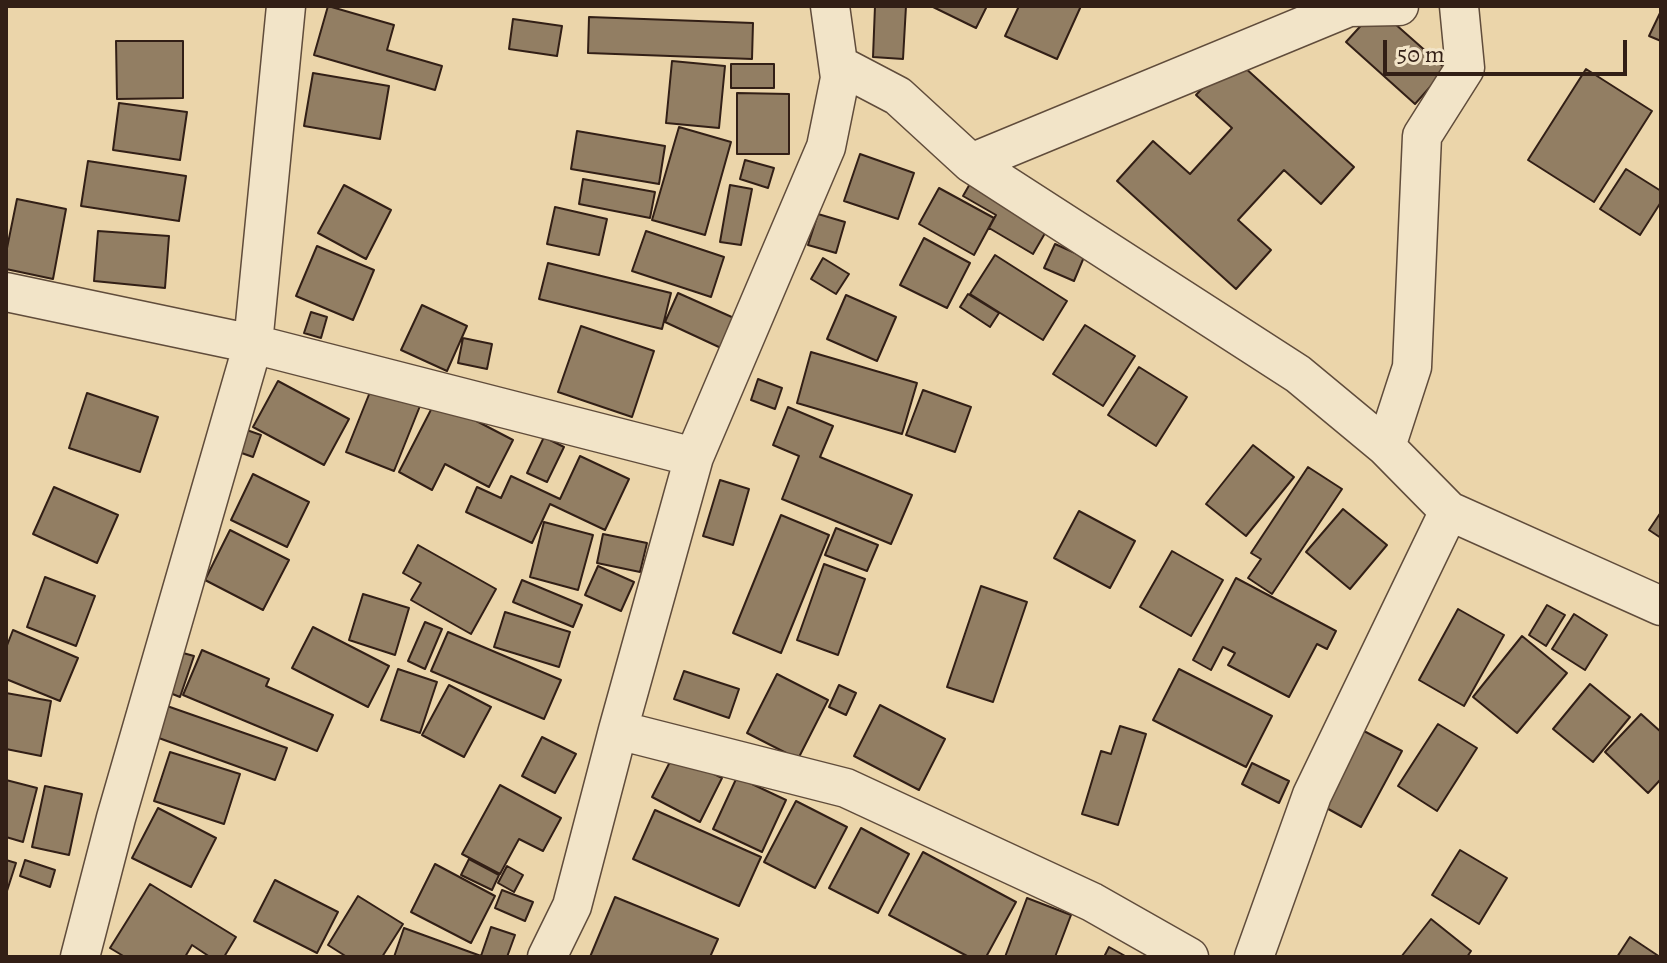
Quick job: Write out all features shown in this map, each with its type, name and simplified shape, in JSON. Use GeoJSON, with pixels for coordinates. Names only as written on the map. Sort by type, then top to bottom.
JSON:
{"type":"FeatureCollection","features":[{"type":"Feature","properties":{"kind":"street"},"geometry":{"type":"LineString","coordinates":[[80,957],[116,818],[253,344],[286,6]]}},
{"type":"Feature","properties":{"kind":"street"},"geometry":{"type":"LineString","coordinates":[[547,957],[572,906],[694,457],[826,147],[840,78],[830,6]]}},
{"type":"Feature","properties":{"kind":"street"},"geometry":{"type":"LineString","coordinates":[[971,163],[1349,7],[1399,6]]}},
{"type":"Feature","properties":{"kind":"street"},"geometry":{"type":"LineString","coordinates":[[1386,447],[1412,367],[1422,136],[1465,68],[1459,6]]}},
{"type":"Feature","properties":{"kind":"street"},"geometry":{"type":"LineString","coordinates":[[839,65],[898,96],[971,163],[1298,374],[1386,447],[1449,511],[1661,606]]}},
{"type":"Feature","properties":{"kind":"street"},"geometry":{"type":"LineString","coordinates":[[6,292],[253,344],[694,457]]}},
{"type":"Feature","properties":{"kind":"street"},"geometry":{"type":"LineString","coordinates":[[1254,957],[1312,795],[1449,511]]}},
{"type":"Feature","properties":{"kind":"street"},"geometry":{"type":"LineString","coordinates":[[618,730],[846,788],[1092,902],[1189,957]]}},
{"type":"Feature","properties":{"kind":"building"},"geometry":{"type":"Polygon","coordinates":[[[328,6],[394,25],[387,50],[442,66],[435,90],[314,55],[328,6]]]}},
{"type":"Feature","properties":{"kind":"building"},"geometry":{"type":"Polygon","coordinates":[[[875,6],[906,6],[903,59],[873,57],[875,6]]]}},
{"type":"Feature","properties":{"kind":"building"},"geometry":{"type":"Polygon","coordinates":[[[931,6],[987,6],[976,28],[931,6]]]}},
{"type":"Feature","properties":{"kind":"building"},"geometry":{"type":"Polygon","coordinates":[[[1019,6],[1081,6],[1057,59],[1005,36],[1019,6]]]}},
{"type":"Feature","properties":{"kind":"building"},"geometry":{"type":"Polygon","coordinates":[[[1377,8],[1446,69],[1415,104],[1346,42],[1377,8]]]}},
{"type":"Feature","properties":{"kind":"building"},"geometry":{"type":"Polygon","coordinates":[[[1661,11],[1661,41],[1649,36],[1661,11]]]}},
{"type":"Feature","properties":{"kind":"building"},"geometry":{"type":"Polygon","coordinates":[[[589,17],[753,23],[752,59],[588,53],[589,17]]]}},
{"type":"Feature","properties":{"kind":"building"},"geometry":{"type":"Polygon","coordinates":[[[513,19],[562,26],[557,56],[509,49],[513,19]]]}},
{"type":"Feature","properties":{"kind":"building"},"geometry":{"type":"Polygon","coordinates":[[[116,41],[183,41],[183,98],[117,99],[116,41]]]}},
{"type":"Feature","properties":{"kind":"building"},"geometry":{"type":"Polygon","coordinates":[[[1232,56],[1354,167],[1321,204],[1284,170],[1238,220],[1271,250],[1236,289],[1117,181],[1153,141],[1190,174],[1232,128],[1196,95],[1232,56]]]}},
{"type":"Feature","properties":{"kind":"building"},"geometry":{"type":"Polygon","coordinates":[[[672,61],[725,66],[719,128],[666,123],[672,61]]]}},
{"type":"Feature","properties":{"kind":"building"},"geometry":{"type":"Polygon","coordinates":[[[731,64],[774,64],[774,88],[731,88],[731,64]]]}},
{"type":"Feature","properties":{"kind":"building"},"geometry":{"type":"Polygon","coordinates":[[[1586,69],[1652,111],[1594,202],[1528,160],[1586,69]]]}},
{"type":"Feature","properties":{"kind":"building"},"geometry":{"type":"Polygon","coordinates":[[[313,73],[389,86],[380,139],[304,126],[313,73]]]}},
{"type":"Feature","properties":{"kind":"building"},"geometry":{"type":"Polygon","coordinates":[[[737,93],[789,94],[789,154],[737,154],[737,93]]]}},
{"type":"Feature","properties":{"kind":"building"},"geometry":{"type":"Polygon","coordinates":[[[119,103],[187,112],[180,160],[113,150],[119,103]]]}},
{"type":"Feature","properties":{"kind":"building"},"geometry":{"type":"Polygon","coordinates":[[[679,127],[731,142],[705,235],[652,220],[679,127]]]}},
{"type":"Feature","properties":{"kind":"building"},"geometry":{"type":"Polygon","coordinates":[[[577,131],[665,146],[659,184],[571,169],[577,131]]]}},
{"type":"Feature","properties":{"kind":"building"},"geometry":{"type":"Polygon","coordinates":[[[860,154],[914,173],[898,219],[844,201],[860,154]]]}},
{"type":"Feature","properties":{"kind":"building"},"geometry":{"type":"Polygon","coordinates":[[[745,160],[774,168],[768,188],[740,179],[745,160]]]}},
{"type":"Feature","properties":{"kind":"building"},"geometry":{"type":"Polygon","coordinates":[[[88,161],[186,176],[179,221],[81,206],[88,161]]]}},
{"type":"Feature","properties":{"kind":"building"},"geometry":{"type":"Polygon","coordinates":[[[1626,169],[1661,191],[1661,202],[1640,235],[1600,209],[1626,169]]]}},
{"type":"Feature","properties":{"kind":"building"},"geometry":{"type":"Polygon","coordinates":[[[583,179],[655,192],[650,218],[579,204],[583,179]]]}},
{"type":"Feature","properties":{"kind":"building"},"geometry":{"type":"Polygon","coordinates":[[[971,182],[1048,228],[1033,254],[989,228],[996,215],[963,196],[971,182]]]}},
{"type":"Feature","properties":{"kind":"building"},"geometry":{"type":"Polygon","coordinates":[[[344,185],[391,210],[366,259],[318,233],[344,185]]]}},
{"type":"Feature","properties":{"kind":"building"},"geometry":{"type":"Polygon","coordinates":[[[730,185],[752,189],[741,245],[720,242],[730,185]]]}},
{"type":"Feature","properties":{"kind":"building"},"geometry":{"type":"Polygon","coordinates":[[[939,188],[994,218],[974,255],[919,224],[939,188]]]}},
{"type":"Feature","properties":{"kind":"building"},"geometry":{"type":"Polygon","coordinates":[[[17,199],[66,209],[53,279],[6,269],[6,253],[17,199]]]}},
{"type":"Feature","properties":{"kind":"building"},"geometry":{"type":"Polygon","coordinates":[[[555,207],[607,219],[599,255],[547,244],[555,207]]]}},
{"type":"Feature","properties":{"kind":"building"},"geometry":{"type":"Polygon","coordinates":[[[818,214],[845,222],[836,253],[808,245],[818,214]]]}},
{"type":"Feature","properties":{"kind":"building"},"geometry":{"type":"Polygon","coordinates":[[[98,231],[169,236],[165,288],[94,281],[98,231]]]}},
{"type":"Feature","properties":{"kind":"building"},"geometry":{"type":"Polygon","coordinates":[[[646,231],[724,257],[711,297],[632,271],[646,231]]]}},
{"type":"Feature","properties":{"kind":"building"},"geometry":{"type":"Polygon","coordinates":[[[924,238],[970,263],[947,308],[900,285],[924,238]]]}},
{"type":"Feature","properties":{"kind":"building"},"geometry":{"type":"Polygon","coordinates":[[[1055,244],[1084,257],[1074,281],[1044,268],[1055,244]]]}},
{"type":"Feature","properties":{"kind":"building"},"geometry":{"type":"Polygon","coordinates":[[[317,246],[374,270],[353,320],[296,296],[317,246]]]}},
{"type":"Feature","properties":{"kind":"building"},"geometry":{"type":"Polygon","coordinates":[[[995,255],[1067,301],[1043,340],[970,294],[995,255]]]}},
{"type":"Feature","properties":{"kind":"building"},"geometry":{"type":"Polygon","coordinates":[[[823,258],[849,274],[836,294],[811,279],[823,258]]]}},
{"type":"Feature","properties":{"kind":"building"},"geometry":{"type":"Polygon","coordinates":[[[548,263],[671,293],[662,329],[539,299],[548,263]]]}},
{"type":"Feature","properties":{"kind":"building"},"geometry":{"type":"Polygon","coordinates":[[[678,293],[734,318],[721,348],[665,322],[678,293]]]}},
{"type":"Feature","properties":{"kind":"building"},"geometry":{"type":"Polygon","coordinates":[[[968,294],[999,313],[990,327],[960,307],[968,294]]]}},
{"type":"Feature","properties":{"kind":"building"},"geometry":{"type":"Polygon","coordinates":[[[846,295],[896,317],[877,361],[827,339],[846,295]]]}},
{"type":"Feature","properties":{"kind":"building"},"geometry":{"type":"Polygon","coordinates":[[[422,305],[467,326],[447,371],[401,350],[422,305]]]}},
{"type":"Feature","properties":{"kind":"building"},"geometry":{"type":"Polygon","coordinates":[[[311,312],[327,317],[321,338],[304,333],[311,312]]]}},
{"type":"Feature","properties":{"kind":"building"},"geometry":{"type":"Polygon","coordinates":[[[1085,325],[1135,356],[1103,406],[1053,374],[1085,325]]]}},
{"type":"Feature","properties":{"kind":"building"},"geometry":{"type":"Polygon","coordinates":[[[581,326],[654,351],[632,417],[558,392],[581,326]]]}},
{"type":"Feature","properties":{"kind":"building"},"geometry":{"type":"Polygon","coordinates":[[[463,338],[492,344],[487,369],[458,363],[463,338]]]}},
{"type":"Feature","properties":{"kind":"building"},"geometry":{"type":"Polygon","coordinates":[[[811,352],[917,383],[902,434],[797,403],[811,352]]]}},
{"type":"Feature","properties":{"kind":"building"},"geometry":{"type":"Polygon","coordinates":[[[1139,367],[1187,397],[1156,446],[1108,415],[1139,367]]]}},
{"type":"Feature","properties":{"kind":"building"},"geometry":{"type":"Polygon","coordinates":[[[758,379],[782,388],[775,409],[751,400],[758,379]]]}},
{"type":"Feature","properties":{"kind":"building"},"geometry":{"type":"Polygon","coordinates":[[[278,381],[349,419],[324,465],[253,427],[278,381]]]}},
{"type":"Feature","properties":{"kind":"building"},"geometry":{"type":"Polygon","coordinates":[[[374,382],[422,401],[394,471],[346,452],[374,382]]]}},
{"type":"Feature","properties":{"kind":"building"},"geometry":{"type":"Polygon","coordinates":[[[923,390],[971,407],[955,452],[906,435],[923,390]]]}},
{"type":"Feature","properties":{"kind":"building"},"geometry":{"type":"Polygon","coordinates":[[[87,393],[158,417],[140,472],[69,448],[87,393]]]}},
{"type":"Feature","properties":{"kind":"building"},"geometry":{"type":"Polygon","coordinates":[[[436,400],[513,440],[489,487],[445,464],[432,490],[399,472],[436,400]]]}},
{"type":"Feature","properties":{"kind":"building"},"geometry":{"type":"Polygon","coordinates":[[[788,407],[833,426],[820,457],[912,495],[891,544],[782,499],[799,456],[773,445],[788,407]]]}},
{"type":"Feature","properties":{"kind":"building"},"geometry":{"type":"Polygon","coordinates":[[[241,428],[261,435],[253,457],[233,450],[241,428]]]}},
{"type":"Feature","properties":{"kind":"building"},"geometry":{"type":"Polygon","coordinates":[[[544,437],[564,447],[547,482],[527,473],[544,437]]]}},
{"type":"Feature","properties":{"kind":"building"},"geometry":{"type":"Polygon","coordinates":[[[1253,445],[1294,477],[1246,536],[1206,504],[1253,445]]]}},
{"type":"Feature","properties":{"kind":"building"},"geometry":{"type":"Polygon","coordinates":[[[580,456],[629,479],[605,530],[550,504],[532,543],[466,512],[477,487],[501,498],[511,476],[560,499],[580,456]]]}},
{"type":"Feature","properties":{"kind":"building"},"geometry":{"type":"Polygon","coordinates":[[[1308,467],[1342,489],[1272,594],[1248,578],[1261,559],[1251,553],[1308,467]]]}},
{"type":"Feature","properties":{"kind":"building"},"geometry":{"type":"Polygon","coordinates":[[[253,474],[309,502],[287,547],[231,520],[253,474]]]}},
{"type":"Feature","properties":{"kind":"building"},"geometry":{"type":"Polygon","coordinates":[[[720,480],[749,489],[733,545],[703,536],[720,480]]]}},
{"type":"Feature","properties":{"kind":"building"},"geometry":{"type":"Polygon","coordinates":[[[54,487],[118,515],[97,563],[33,534],[54,487]]]}},
{"type":"Feature","properties":{"kind":"building"},"geometry":{"type":"Polygon","coordinates":[[[1343,509],[1387,545],[1350,589],[1306,552],[1343,509]]]}},
{"type":"Feature","properties":{"kind":"building"},"geometry":{"type":"Polygon","coordinates":[[[1079,511],[1135,541],[1110,588],[1054,558],[1079,511]]]}},
{"type":"Feature","properties":{"kind":"building"},"geometry":{"type":"Polygon","coordinates":[[[1661,512],[1661,538],[1649,530],[1661,512]]]}},
{"type":"Feature","properties":{"kind":"building"},"geometry":{"type":"Polygon","coordinates":[[[781,515],[829,535],[781,653],[733,633],[781,515]]]}},
{"type":"Feature","properties":{"kind":"building"},"geometry":{"type":"Polygon","coordinates":[[[544,522],[593,535],[578,590],[530,577],[544,522]]]}},
{"type":"Feature","properties":{"kind":"building"},"geometry":{"type":"Polygon","coordinates":[[[836,528],[878,545],[867,571],[825,555],[836,528]]]}},
{"type":"Feature","properties":{"kind":"building"},"geometry":{"type":"Polygon","coordinates":[[[230,530],[289,560],[263,610],[205,580],[230,530]]]}},
{"type":"Feature","properties":{"kind":"building"},"geometry":{"type":"Polygon","coordinates":[[[603,534],[647,543],[640,572],[597,563],[603,534]]]}},
{"type":"Feature","properties":{"kind":"building"},"geometry":{"type":"Polygon","coordinates":[[[418,545],[496,589],[471,634],[411,600],[421,583],[403,573],[418,545]]]}},
{"type":"Feature","properties":{"kind":"building"},"geometry":{"type":"Polygon","coordinates":[[[1172,551],[1223,580],[1191,636],[1140,607],[1172,551]]]}},
{"type":"Feature","properties":{"kind":"building"},"geometry":{"type":"Polygon","coordinates":[[[824,564],[865,579],[838,655],[797,640],[824,564]]]}},
{"type":"Feature","properties":{"kind":"building"},"geometry":{"type":"Polygon","coordinates":[[[598,566],[634,582],[621,611],[585,595],[598,566]]]}},
{"type":"Feature","properties":{"kind":"building"},"geometry":{"type":"Polygon","coordinates":[[[45,577],[95,596],[76,646],[27,627],[45,577]]]}},
{"type":"Feature","properties":{"kind":"building"},"geometry":{"type":"Polygon","coordinates":[[[1236,578],[1336,631],[1327,649],[1317,644],[1289,697],[1228,665],[1235,653],[1223,647],[1211,670],[1193,660],[1236,578]]]}},
{"type":"Feature","properties":{"kind":"building"},"geometry":{"type":"Polygon","coordinates":[[[522,580],[582,605],[573,627],[513,602],[522,580]]]}},
{"type":"Feature","properties":{"kind":"building"},"geometry":{"type":"Polygon","coordinates":[[[981,586],[1027,602],[993,702],[947,687],[981,586]]]}},
{"type":"Feature","properties":{"kind":"building"},"geometry":{"type":"Polygon","coordinates":[[[363,594],[409,608],[395,655],[349,640],[363,594]]]}},
{"type":"Feature","properties":{"kind":"building"},"geometry":{"type":"Polygon","coordinates":[[[1547,605],[1565,615],[1546,646],[1529,635],[1547,605]]]}},
{"type":"Feature","properties":{"kind":"building"},"geometry":{"type":"Polygon","coordinates":[[[1458,609],[1504,635],[1464,706],[1419,680],[1458,609]]]}},
{"type":"Feature","properties":{"kind":"building"},"geometry":{"type":"Polygon","coordinates":[[[505,612],[570,632],[559,667],[494,647],[505,612]]]}},
{"type":"Feature","properties":{"kind":"building"},"geometry":{"type":"Polygon","coordinates":[[[1574,614],[1607,635],[1585,670],[1552,649],[1574,614]]]}},
{"type":"Feature","properties":{"kind":"building"},"geometry":{"type":"Polygon","coordinates":[[[425,622],[442,629],[425,669],[408,661],[425,622]]]}},
{"type":"Feature","properties":{"kind":"building"},"geometry":{"type":"Polygon","coordinates":[[[313,627],[389,666],[368,707],[292,668],[313,627]]]}},
{"type":"Feature","properties":{"kind":"building"},"geometry":{"type":"Polygon","coordinates":[[[13,630],[78,658],[60,701],[6,679],[6,648],[13,630]]]}},
{"type":"Feature","properties":{"kind":"building"},"geometry":{"type":"Polygon","coordinates":[[[448,632],[561,680],[544,719],[431,671],[448,632]]]}},
{"type":"Feature","properties":{"kind":"building"},"geometry":{"type":"Polygon","coordinates":[[[1522,636],[1567,673],[1517,733],[1473,697],[1522,636]]]}},
{"type":"Feature","properties":{"kind":"building"},"geometry":{"type":"Polygon","coordinates":[[[202,650],[269,679],[266,686],[333,715],[317,751],[183,695],[202,650]]]}},
{"type":"Feature","properties":{"kind":"building"},"geometry":{"type":"Polygon","coordinates":[[[183,653],[194,656],[180,697],[170,693],[183,653]]]}},
{"type":"Feature","properties":{"kind":"building"},"geometry":{"type":"Polygon","coordinates":[[[398,669],[437,682],[420,733],[381,720],[398,669]]]}},
{"type":"Feature","properties":{"kind":"building"},"geometry":{"type":"Polygon","coordinates":[[[1179,669],[1272,716],[1246,767],[1153,720],[1179,669]]]}},
{"type":"Feature","properties":{"kind":"building"},"geometry":{"type":"Polygon","coordinates":[[[684,671],[739,689],[729,718],[674,699],[684,671]]]}},
{"type":"Feature","properties":{"kind":"building"},"geometry":{"type":"Polygon","coordinates":[[[777,674],[828,700],[798,759],[747,733],[777,674]]]}},
{"type":"Feature","properties":{"kind":"building"},"geometry":{"type":"Polygon","coordinates":[[[1590,684],[1630,717],[1593,762],[1553,729],[1590,684]]]}},
{"type":"Feature","properties":{"kind":"building"},"geometry":{"type":"Polygon","coordinates":[[[449,685],[491,707],[464,757],[422,735],[449,685]]]}},
{"type":"Feature","properties":{"kind":"building"},"geometry":{"type":"Polygon","coordinates":[[[839,685],[856,693],[846,715],[829,707],[839,685]]]}},
{"type":"Feature","properties":{"kind":"building"},"geometry":{"type":"Polygon","coordinates":[[[6,693],[51,701],[41,756],[6,749],[6,693]]]}},
{"type":"Feature","properties":{"kind":"building"},"geometry":{"type":"Polygon","coordinates":[[[880,705],[945,739],[919,790],[854,756],[880,705]]]}},
{"type":"Feature","properties":{"kind":"building"},"geometry":{"type":"Polygon","coordinates":[[[167,706],[287,748],[275,780],[156,737],[167,706]]]}},
{"type":"Feature","properties":{"kind":"building"},"geometry":{"type":"Polygon","coordinates":[[[1641,714],[1661,732],[1661,779],[1648,793],[1605,752],[1641,714]]]}},
{"type":"Feature","properties":{"kind":"building"},"geometry":{"type":"Polygon","coordinates":[[[1438,724],[1477,748],[1437,811],[1398,786],[1438,724]]]}},
{"type":"Feature","properties":{"kind":"building"},"geometry":{"type":"Polygon","coordinates":[[[1120,726],[1146,734],[1118,825],[1082,814],[1101,751],[1111,754],[1120,726]]]}},
{"type":"Feature","properties":{"kind":"building"},"geometry":{"type":"Polygon","coordinates":[[[1362,730],[1402,751],[1361,827],[1321,805],[1362,730]]]}},
{"type":"Feature","properties":{"kind":"building"},"geometry":{"type":"Polygon","coordinates":[[[542,737],[576,754],[555,793],[522,776],[542,737]]]}},
{"type":"Feature","properties":{"kind":"building"},"geometry":{"type":"Polygon","coordinates":[[[170,752],[240,774],[224,824],[154,801],[170,752]]]}},
{"type":"Feature","properties":{"kind":"building"},"geometry":{"type":"Polygon","coordinates":[[[674,754],[722,778],[700,822],[652,797],[674,754]]]}},
{"type":"Feature","properties":{"kind":"building"},"geometry":{"type":"Polygon","coordinates":[[[1252,763],[1289,781],[1279,803],[1242,784],[1252,763]]]}},
{"type":"Feature","properties":{"kind":"building"},"geometry":{"type":"Polygon","coordinates":[[[737,777],[786,800],[762,852],[713,829],[737,777]]]}},
{"type":"Feature","properties":{"kind":"building"},"geometry":{"type":"Polygon","coordinates":[[[6,780],[37,788],[23,842],[6,837],[6,780]]]}},
{"type":"Feature","properties":{"kind":"building"},"geometry":{"type":"Polygon","coordinates":[[[500,785],[561,818],[543,851],[519,839],[500,874],[462,854],[500,785]]]}},
{"type":"Feature","properties":{"kind":"building"},"geometry":{"type":"Polygon","coordinates":[[[45,786],[82,794],[69,855],[32,847],[45,786]]]}},
{"type":"Feature","properties":{"kind":"building"},"geometry":{"type":"Polygon","coordinates":[[[796,801],[847,827],[815,888],[764,862],[796,801]]]}},
{"type":"Feature","properties":{"kind":"building"},"geometry":{"type":"Polygon","coordinates":[[[158,808],[216,838],[191,887],[132,858],[158,808]]]}},
{"type":"Feature","properties":{"kind":"building"},"geometry":{"type":"Polygon","coordinates":[[[655,810],[761,857],[739,906],[633,859],[655,810]]]}},
{"type":"Feature","properties":{"kind":"building"},"geometry":{"type":"Polygon","coordinates":[[[861,828],[909,854],[878,913],[829,888],[861,828]]]}},
{"type":"Feature","properties":{"kind":"building"},"geometry":{"type":"Polygon","coordinates":[[[1460,850],[1507,878],[1479,924],[1432,895],[1460,850]]]}},
{"type":"Feature","properties":{"kind":"building"},"geometry":{"type":"Polygon","coordinates":[[[923,852],[1016,902],[986,957],[969,957],[889,915],[923,852]]]}},
{"type":"Feature","properties":{"kind":"building"},"geometry":{"type":"Polygon","coordinates":[[[469,859],[499,875],[492,890],[461,875],[469,859]]]}},
{"type":"Feature","properties":{"kind":"building"},"geometry":{"type":"Polygon","coordinates":[[[6,860],[16,863],[6,894],[6,860]]]}},
{"type":"Feature","properties":{"kind":"building"},"geometry":{"type":"Polygon","coordinates":[[[25,860],[55,870],[50,887],[20,876],[25,860]]]}},
{"type":"Feature","properties":{"kind":"building"},"geometry":{"type":"Polygon","coordinates":[[[435,864],[495,896],[471,943],[411,912],[435,864]]]}},
{"type":"Feature","properties":{"kind":"building"},"geometry":{"type":"Polygon","coordinates":[[[507,866],[523,875],[514,892],[498,883],[507,866]]]}},
{"type":"Feature","properties":{"kind":"building"},"geometry":{"type":"Polygon","coordinates":[[[275,880],[338,912],[317,953],[254,921],[275,880]]]}},
{"type":"Feature","properties":{"kind":"building"},"geometry":{"type":"Polygon","coordinates":[[[150,884],[236,937],[224,957],[210,957],[192,945],[185,957],[125,957],[110,948],[150,884]]]}},
{"type":"Feature","properties":{"kind":"building"},"geometry":{"type":"Polygon","coordinates":[[[502,890],[533,902],[525,921],[495,908],[502,890]]]}},
{"type":"Feature","properties":{"kind":"building"},"geometry":{"type":"Polygon","coordinates":[[[358,896],[403,924],[382,957],[347,957],[328,945],[358,896]]]}},
{"type":"Feature","properties":{"kind":"building"},"geometry":{"type":"Polygon","coordinates":[[[615,897],[718,939],[710,957],[590,957],[615,897]]]}},
{"type":"Feature","properties":{"kind":"building"},"geometry":{"type":"Polygon","coordinates":[[[1027,898],[1071,915],[1055,957],[1005,957],[1027,898]]]}},
{"type":"Feature","properties":{"kind":"building"},"geometry":{"type":"Polygon","coordinates":[[[1431,919],[1471,951],[1467,957],[1401,957],[1431,919]]]}},
{"type":"Feature","properties":{"kind":"building"},"geometry":{"type":"Polygon","coordinates":[[[491,927],[515,935],[507,957],[394,957],[404,928],[481,956],[491,927]]]}},
{"type":"Feature","properties":{"kind":"building"},"geometry":{"type":"Polygon","coordinates":[[[1630,937],[1660,957],[1617,957],[1630,937]]]}},
{"type":"Feature","properties":{"kind":"building"},"geometry":{"type":"Polygon","coordinates":[[[1109,947],[1127,957],[1104,957],[1109,947]]]}}]}
